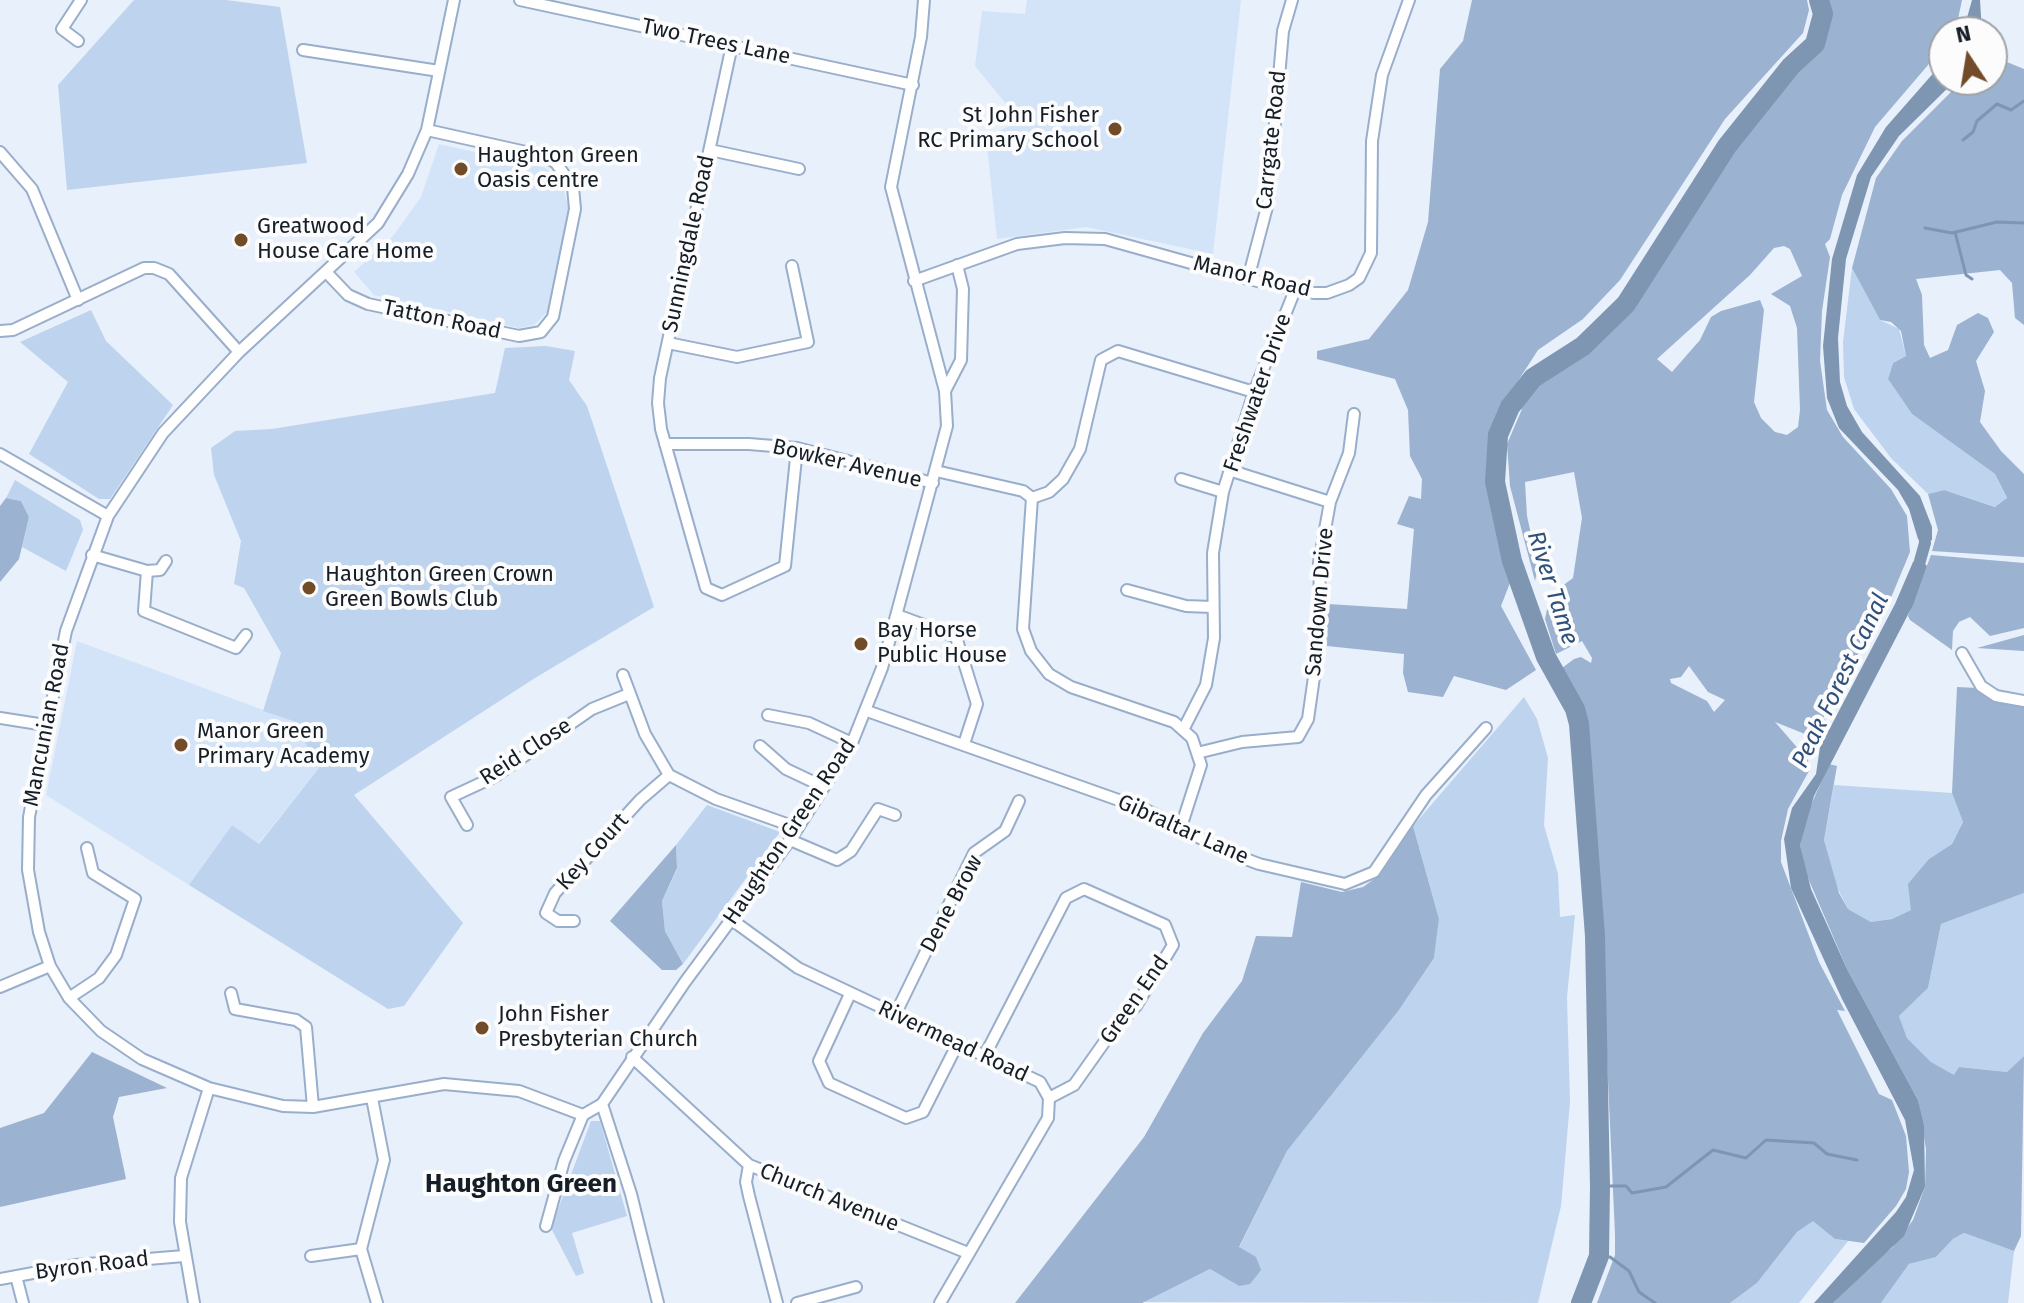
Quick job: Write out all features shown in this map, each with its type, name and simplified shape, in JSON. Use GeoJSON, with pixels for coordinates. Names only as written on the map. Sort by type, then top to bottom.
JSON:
{"type":"FeatureCollection","features":[{"type":"Feature","properties":{"kind":"street"},"geometry":{"type":"LineString","coordinates":[[78,41],[62,29],[81,0]]}},
{"type":"Feature","properties":{"kind":"street","name":"Mancunian Road"},"geometry":{"type":"LineString","coordinates":[[454,0],[427,130],[408,174],[378,223],[328,274],[239,352],[163,433],[108,516],[66,631],[29,817],[28,870],[39,932],[50,966],[69,998],[119,1045],[209,1088],[283,1106],[313,1107],[444,1084],[475,1084],[519,1091],[583,1115]]}},
{"type":"Feature","properties":{"kind":"street","name":"Two Trees Lane"},"geometry":{"type":"LineString","coordinates":[[520,0],[913,85]]}},
{"type":"Feature","properties":{"kind":"street","name":"Haughton Green Road"},"geometry":{"type":"LineString","coordinates":[[602,1104],[632,1057],[790,840],[852,743],[867,711],[897,615],[947,426],[945,391],[891,187],[913,85],[924,0]]}},
{"type":"Feature","properties":{"kind":"street","name":"Carrgate Road"},"geometry":{"type":"LineString","coordinates":[[1248,279],[1268,203],[1283,31],[1292,0]]}},
{"type":"Feature","properties":{"kind":"street","name":"Manor Road"},"geometry":{"type":"LineString","coordinates":[[914,281],[1017,244],[1065,238],[1105,239],[1295,290],[1327,293],[1340,289],[1359,278],[1367,264],[1373,239],[1372,141],[1382,75],[1409,0]]}},
{"type":"Feature","properties":{"kind":"street","name":"Sunningdale Road"},"geometry":{"type":"LineString","coordinates":[[732,45],[658,403],[665,444],[706,588],[722,595],[785,566],[797,448]]}},
{"type":"Feature","properties":{"kind":"street"},"geometry":{"type":"LineString","coordinates":[[303,50],[439,71]]}},
{"type":"Feature","properties":{"kind":"street","name":"Tatton Road"},"geometry":{"type":"LineString","coordinates":[[328,274],[348,295],[368,304],[519,336],[541,332],[553,317],[575,209],[573,187],[556,163],[544,156],[427,130]]}},
{"type":"Feature","properties":{"kind":"street"},"geometry":{"type":"LineString","coordinates":[[710,150],[799,169]]}},
{"type":"Feature","properties":{"kind":"street"},"geometry":{"type":"LineString","coordinates":[[0,152],[32,189],[78,300]]}},
{"type":"Feature","properties":{"kind":"street","name":"Haughton Green Road"},"geometry":{"type":"LineString","coordinates":[[945,391],[961,360],[963,289],[957,265]]}},
{"type":"Feature","properties":{"kind":"street"},"geometry":{"type":"LineString","coordinates":[[668,343],[737,357],[808,342],[792,266]]}},
{"type":"Feature","properties":{"kind":"street"},"geometry":{"type":"LineString","coordinates":[[0,331],[13,330],[144,268],[164,271],[239,352]]}},
{"type":"Feature","properties":{"kind":"street","name":"Freshwater Drive"},"geometry":{"type":"LineString","coordinates":[[1183,730],[1206,685],[1214,638],[1213,553],[1223,492],[1254,392],[1295,290]]}},
{"type":"Feature","properties":{"kind":"street"},"geometry":{"type":"LineString","coordinates":[[1032,498],[1049,492],[1063,479],[1080,449],[1101,360],[1118,351],[1254,392]]}},
{"type":"Feature","properties":{"kind":"street","name":"Sandown Drive"},"geometry":{"type":"LineString","coordinates":[[1197,753],[1242,742],[1298,737],[1308,719],[1321,628],[1319,563],[1330,502],[1349,453],[1354,414]]}},
{"type":"Feature","properties":{"kind":"street","name":"Bowker Avenue"},"geometry":{"type":"LineString","coordinates":[[665,444],[749,444],[797,448],[933,483]]}},
{"type":"Feature","properties":{"kind":"street"},"geometry":{"type":"LineString","coordinates":[[0,454],[108,516]]}},
{"type":"Feature","properties":{"kind":"street"},"geometry":{"type":"LineString","coordinates":[[936,471],[1023,491],[1032,498]]}},
{"type":"Feature","properties":{"kind":"street"},"geometry":{"type":"LineString","coordinates":[[1232,471],[1330,502]]}},
{"type":"Feature","properties":{"kind":"street"},"geometry":{"type":"LineString","coordinates":[[1181,479],[1223,492]]}},
{"type":"Feature","properties":{"kind":"street"},"geometry":{"type":"LineString","coordinates":[[1032,498],[1023,629],[1031,651],[1049,674],[1071,687],[1174,722],[1192,738],[1201,765],[1181,827]]}},
{"type":"Feature","properties":{"kind":"street"},"geometry":{"type":"LineString","coordinates":[[92,555],[147,571],[160,570],[166,561]]}},
{"type":"Feature","properties":{"kind":"street"},"geometry":{"type":"LineString","coordinates":[[147,571],[144,611],[236,648],[246,635]]}},
{"type":"Feature","properties":{"kind":"street"},"geometry":{"type":"LineString","coordinates":[[1127,590],[1186,606],[1212,607]]}},
{"type":"Feature","properties":{"kind":"street"},"geometry":{"type":"LineString","coordinates":[[897,615],[956,637],[977,704],[964,744]]}},
{"type":"Feature","properties":{"kind":"street"},"geometry":{"type":"LineString","coordinates":[[1962,653],[1981,686],[1996,696],[2024,701]]}},
{"type":"Feature","properties":{"kind":"street"},"geometry":{"type":"LineString","coordinates":[[623,675],[658,759],[669,775],[716,799],[798,828]]}},
{"type":"Feature","properties":{"kind":"street","name":"Reid Close"},"geometry":{"type":"LineString","coordinates":[[467,825],[451,797],[494,777],[592,709],[629,694]]}},
{"type":"Feature","properties":{"kind":"street","name":"Gibraltar Lane"},"geometry":{"type":"LineString","coordinates":[[867,711],[1144,809],[1259,864],[1345,884],[1374,872],[1426,795],[1486,728]]}},
{"type":"Feature","properties":{"kind":"street"},"geometry":{"type":"LineString","coordinates":[[768,715],[809,723],[852,743]]}},
{"type":"Feature","properties":{"kind":"street"},"geometry":{"type":"LineString","coordinates":[[0,718],[45,725]]}},
{"type":"Feature","properties":{"kind":"street"},"geometry":{"type":"LineString","coordinates":[[760,746],[786,769],[824,787]]}},
{"type":"Feature","properties":{"kind":"street","name":"Key Court"},"geometry":{"type":"LineString","coordinates":[[574,921],[558,921],[546,913],[555,893],[640,800],[669,775]]}},
{"type":"Feature","properties":{"kind":"street","name":"Dene Brow"},"geometry":{"type":"LineString","coordinates":[[895,1015],[974,853],[1005,831],[1019,801]]}},
{"type":"Feature","properties":{"kind":"street"},"geometry":{"type":"LineString","coordinates":[[790,840],[837,860],[851,851],[878,809],[895,815]]}},
{"type":"Feature","properties":{"kind":"street"},"geometry":{"type":"LineString","coordinates":[[69,998],[99,978],[116,955],[135,899],[93,873],[87,848]]}},
{"type":"Feature","properties":{"kind":"street","name":"Green End"},"geometry":{"type":"LineString","coordinates":[[985,1055],[1066,898],[1084,889],[1165,925],[1173,945],[1136,1006],[1115,1027],[1074,1085],[1049,1098]]}},
{"type":"Feature","properties":{"kind":"street","name":"Rivermead Road"},"geometry":{"type":"LineString","coordinates":[[732,920],[798,968],[1040,1082],[1049,1098],[1048,1118],[940,1303]]}},
{"type":"Feature","properties":{"kind":"street"},"geometry":{"type":"LineString","coordinates":[[0,987],[50,966]]}},
{"type":"Feature","properties":{"kind":"street"},"geometry":{"type":"LineString","coordinates":[[231,993],[235,1009],[296,1020],[306,1027],[313,1107]]}},
{"type":"Feature","properties":{"kind":"street"},"geometry":{"type":"LineString","coordinates":[[850,994],[819,1061],[829,1083],[906,1118],[923,1112],[958,1043]]}},
{"type":"Feature","properties":{"kind":"street","name":"Church Avenue"},"geometry":{"type":"LineString","coordinates":[[632,1057],[749,1165],[968,1253]]}},
{"type":"Feature","properties":{"kind":"street"},"geometry":{"type":"LineString","coordinates":[[194,1303],[180,1222],[181,1178],[209,1088]]}},
{"type":"Feature","properties":{"kind":"street"},"geometry":{"type":"LineString","coordinates":[[372,1098],[384,1160],[361,1249],[377,1303]]}},
{"type":"Feature","properties":{"kind":"street"},"geometry":{"type":"LineString","coordinates":[[546,1226],[564,1161],[583,1115],[602,1104],[631,1194],[658,1303]]}},
{"type":"Feature","properties":{"kind":"street"},"geometry":{"type":"LineString","coordinates":[[749,1165],[746,1182],[777,1303]]}},
{"type":"Feature","properties":{"kind":"street"},"geometry":{"type":"LineString","coordinates":[[311,1256],[361,1249]]}},
{"type":"Feature","properties":{"kind":"street","name":"Byron Road"},"geometry":{"type":"LineString","coordinates":[[0,1279],[76,1265],[184,1256]]}},
{"type":"Feature","properties":{"kind":"street"},"geometry":{"type":"LineString","coordinates":[[16,1276],[23,1303]]}},
{"type":"Feature","properties":{"kind":"street"},"geometry":{"type":"LineString","coordinates":[[797,1303],[856,1287]]}},
{"type":"Feature","properties":{"kind":"shaded area"},"geometry":{"type":"Polygon","coordinates":[[[134,0],[226,0],[280,7],[307,163],[67,190],[58,85],[134,0]]]}},
{"type":"Feature","properties":{"kind":"shaded area","name":"St John Fisher RC Primary School"},"geometry":{"type":"Polygon","coordinates":[[[1027,0],[1241,0],[1213,254],[1086,227],[997,239],[986,137],[1020,121],[975,66],[982,11],[1025,14],[1027,0]]]}},
{"type":"Feature","properties":{"kind":"shaded area"},"geometry":{"type":"Polygon","coordinates":[[[1472,0],[1807,0],[1809,10],[1803,33],[1725,119],[1620,280],[1583,319],[1538,350],[1498,412],[1505,417],[1495,455],[1495,482],[1515,570],[1501,606],[1536,670],[1506,690],[1454,676],[1443,697],[1408,692],[1403,673],[1404,654],[1327,646],[1328,604],[1407,609],[1414,529],[1397,524],[1409,496],[1421,499],[1422,479],[1410,456],[1408,410],[1395,379],[1317,359],[1317,351],[1369,339],[1408,290],[1428,222],[1440,69],[1463,41],[1472,0]]]}},
{"type":"Feature","properties":{"kind":"shaded area"},"geometry":{"type":"Polygon","coordinates":[[[1819,0],[1962,0],[1959,16],[1928,16],[1928,65],[1875,127],[1842,195],[1830,239],[1825,244],[1830,257],[1822,311],[1820,361],[1827,410],[1843,437],[1891,489],[1907,516],[1910,552],[1880,624],[1875,623],[1823,718],[1829,723],[1820,740],[1775,722],[1808,760],[1809,771],[1788,809],[1781,841],[1781,862],[1819,962],[1845,1011],[1837,1010],[1879,1094],[1892,1100],[1906,1136],[1909,1172],[1906,1189],[1896,1206],[1864,1243],[1835,1239],[1813,1221],[1797,1232],[1757,1283],[1730,1303],[1597,1303],[1615,1255],[1598,860],[1590,861],[1579,724],[1575,709],[1554,674],[1574,659],[1581,657],[1591,663],[1592,658],[1582,641],[1556,654],[1545,619],[1550,595],[1573,578],[1582,518],[1574,472],[1525,482],[1527,516],[1538,566],[1535,581],[1510,486],[1507,444],[1522,409],[1510,407],[1533,378],[1583,346],[1626,304],[1727,146],[1791,66],[1815,44],[1823,14],[1819,0]],[[1784,246],[1774,248],[1750,275],[1657,359],[1672,372],[1700,340],[1711,317],[1760,300],[1764,310],[1754,402],[1761,418],[1775,432],[1787,435],[1798,427],[1800,410],[1797,328],[1790,306],[1771,294],[1802,276],[1790,249],[1784,246]],[[1689,666],[1681,677],[1670,679],[1671,683],[1707,701],[1714,712],[1725,700],[1708,692],[1689,666]]]}},
{"type":"Feature","properties":{"kind":"shaded area"},"geometry":{"type":"Polygon","coordinates":[[[1972,0],[1980,0],[1981,16],[1968,16],[1972,0]]]}},
{"type":"Feature","properties":{"kind":"shaded area"},"geometry":{"type":"Polygon","coordinates":[[[2008,62],[2024,69],[2024,325],[2015,318],[2012,283],[2000,270],[1916,279],[1922,295],[1924,345],[1930,358],[1948,350],[1957,325],[1978,313],[1988,318],[1994,332],[1976,361],[1985,391],[1980,422],[2001,451],[2024,474],[2024,557],[1932,551],[1938,530],[1928,494],[1944,490],[1995,507],[2007,498],[1995,474],[1912,414],[1888,379],[1893,363],[1906,356],[1901,331],[1891,322],[1880,320],[1852,268],[1876,178],[1902,141],[1947,96],[2008,96],[2008,62]]]}},
{"type":"Feature","properties":{"kind":"shaded area"},"geometry":{"type":"Polygon","coordinates":[[[1928,79],[1928,96],[1940,96],[1899,136],[1871,177],[1846,259],[1838,338],[1840,382],[1847,406],[1862,432],[1920,496],[1932,527],[1932,540],[1925,543],[1918,539],[1909,509],[1898,490],[1839,428],[1827,398],[1823,346],[1832,259],[1857,175],[1886,127],[1928,79]]]}},
{"type":"Feature","properties":{"kind":"shaded area"},"geometry":{"type":"Polygon","coordinates":[[[439,144],[546,168],[564,191],[570,213],[548,311],[534,325],[519,328],[374,295],[354,272],[393,236],[421,197],[439,144]]]}},
{"type":"Feature","properties":{"kind":"shaded area"},"geometry":{"type":"Polygon","coordinates":[[[1852,268],[1880,320],[1899,329],[1906,356],[1893,363],[1888,379],[1912,414],[1995,474],[2007,499],[1996,507],[1944,490],[1928,494],[1891,458],[1854,409],[1844,377],[1843,342],[1852,268]]]}},
{"type":"Feature","properties":{"kind":"shaded area"},"geometry":{"type":"Polygon","coordinates":[[[91,310],[106,341],[173,405],[110,499],[99,499],[29,454],[68,382],[20,342],[91,310]]]}},
{"type":"Feature","properties":{"kind":"shaded area"},"geometry":{"type":"Polygon","coordinates":[[[546,346],[575,351],[569,380],[587,406],[654,607],[535,678],[354,795],[463,923],[404,1006],[388,1009],[189,885],[232,825],[259,844],[319,768],[293,721],[263,711],[281,653],[244,588],[234,584],[241,541],[214,475],[211,448],[235,431],[272,429],[495,393],[505,348],[546,346]]]}},
{"type":"Feature","properties":{"kind":"shaded area"},"geometry":{"type":"Polygon","coordinates":[[[15,480],[80,520],[83,530],[66,571],[22,547],[29,517],[21,501],[6,498],[15,480]]]}},
{"type":"Feature","properties":{"kind":"shaded area"},"geometry":{"type":"Polygon","coordinates":[[[6,498],[21,501],[29,517],[19,559],[0,582],[0,506],[6,498]]]}},
{"type":"Feature","properties":{"kind":"shaded area"},"geometry":{"type":"Polygon","coordinates":[[[1931,555],[2024,563],[2024,628],[1990,636],[1970,617],[1959,622],[1953,631],[1952,650],[1910,620],[1908,616],[1931,555]]]}},
{"type":"Feature","properties":{"kind":"shaded area"},"geometry":{"type":"Polygon","coordinates":[[[1922,561],[1927,566],[1913,605],[1814,796],[1800,845],[1811,889],[1847,969],[1918,1100],[1924,1126],[1925,1187],[1904,1236],[1833,1303],[1814,1303],[1896,1212],[1906,1197],[1914,1170],[1905,1120],[1842,999],[1791,888],[1784,839],[1792,808],[1816,774],[1820,747],[1895,604],[1913,562],[1922,561]]]}},
{"type":"Feature","properties":{"kind":"shaded area"},"geometry":{"type":"Polygon","coordinates":[[[2024,635],[2024,651],[1977,648],[2024,635]]]}},
{"type":"Feature","properties":{"kind":"shaded area","name":"Manor Green Primary Academy"},"geometry":{"type":"Polygon","coordinates":[[[77,641],[293,721],[319,768],[258,844],[232,825],[189,885],[46,795],[77,641]]]}},
{"type":"Feature","properties":{"kind":"shaded area"},"geometry":{"type":"Polygon","coordinates":[[[1957,687],[1978,688],[2024,705],[2024,893],[1941,924],[1928,988],[1899,1016],[1907,1038],[1931,1062],[1954,1075],[1959,1067],[2007,1072],[2024,1056],[2021,1236],[2014,1251],[1964,1233],[1953,1239],[1936,1257],[1909,1264],[1881,1303],[1833,1303],[1875,1260],[1892,1248],[1913,1220],[1925,1187],[1926,1149],[1918,1100],[1847,969],[1805,871],[1800,845],[1804,821],[1829,764],[1837,766],[1824,840],[1839,893],[1848,909],[1871,922],[1892,919],[1911,910],[1908,884],[1929,859],[1952,844],[1963,822],[1952,793],[1957,687]]]}},
{"type":"Feature","properties":{"kind":"shaded area"},"geometry":{"type":"Polygon","coordinates":[[[1524,697],[1537,719],[1548,758],[1544,825],[1558,874],[1560,917],[1575,915],[1567,997],[1570,1102],[1561,1206],[1538,1303],[1143,1302],[1210,1269],[1239,1286],[1239,1248],[1287,1151],[1399,1010],[1434,958],[1439,919],[1413,826],[1524,697]]]}},
{"type":"Feature","properties":{"kind":"shaded area"},"geometry":{"type":"Polygon","coordinates":[[[1834,785],[1952,793],[1963,822],[1952,844],[1929,859],[1911,910],[1892,919],[1871,922],[1848,909],[1834,881],[1824,840],[1834,785]]]}},
{"type":"Feature","properties":{"kind":"shaded area"},"geometry":{"type":"Polygon","coordinates":[[[707,805],[780,832],[683,964],[665,931],[662,901],[677,869],[676,845],[707,805]]]}},
{"type":"Feature","properties":{"kind":"shaded area"},"geometry":{"type":"Polygon","coordinates":[[[1413,826],[1439,919],[1434,958],[1399,1010],[1287,1151],[1239,1247],[1256,1257],[1261,1270],[1250,1284],[1239,1286],[1210,1269],[1142,1303],[1015,1303],[1144,1137],[1203,1033],[1242,981],[1256,936],[1292,937],[1301,882],[1342,892],[1363,887],[1380,875],[1413,826]]]}},
{"type":"Feature","properties":{"kind":"shaded area"},"geometry":{"type":"Polygon","coordinates":[[[676,845],[677,868],[662,901],[665,931],[683,964],[676,970],[662,970],[610,921],[676,845]]]}},
{"type":"Feature","properties":{"kind":"shaded area"},"geometry":{"type":"Polygon","coordinates":[[[2024,893],[2024,1056],[2007,1072],[1959,1067],[1955,1076],[1931,1062],[1907,1038],[1899,1016],[1928,988],[1941,924],[2024,893]]]}},
{"type":"Feature","properties":{"kind":"shaded area"},"geometry":{"type":"Polygon","coordinates":[[[92,1052],[167,1088],[119,1097],[113,1117],[126,1179],[0,1207],[0,1128],[44,1113],[92,1052]]]}},
{"type":"Feature","properties":{"kind":"shaded area"},"geometry":{"type":"Polygon","coordinates":[[[591,1121],[600,1121],[627,1216],[572,1233],[584,1273],[576,1276],[551,1228],[591,1121]]]}},
{"type":"Feature","properties":{"kind":"shaded area"},"geometry":{"type":"Polygon","coordinates":[[[1813,1220],[1835,1239],[1848,1241],[1799,1303],[1730,1303],[1757,1283],[1797,1232],[1813,1220]]]}},
{"type":"Feature","properties":{"kind":"shaded area"},"geometry":{"type":"Polygon","coordinates":[[[1964,1233],[2014,1251],[2008,1303],[1881,1303],[1909,1264],[1936,1257],[1953,1239],[1964,1233]]]}},
{"type":"Feature","properties":{"kind":"waterway","name":"River Tame"},"geometry":{"type":"LineString","coordinates":[[1581,1303],[1599,1256],[1600,1186],[1595,936],[1579,724],[1575,709],[1546,657],[1512,561],[1495,482],[1498,435],[1510,407],[1533,378],[1583,346],[1626,304],[1727,146],[1791,66],[1815,44],[1823,14],[1819,0]]}},
{"type":"Feature","properties":{"kind":"waterway"},"geometry":{"type":"LineString","coordinates":[[1963,140],[1973,132],[1977,121],[1997,104],[2011,110],[2024,101]]}},
{"type":"Feature","properties":{"kind":"waterway"},"geometry":{"type":"LineString","coordinates":[[1925,228],[1952,233],[1997,222],[2024,223]]}},
{"type":"Feature","properties":{"kind":"waterway"},"geometry":{"type":"LineString","coordinates":[[1955,232],[1966,275],[1972,279]]}},
{"type":"Feature","properties":{"kind":"waterway","name":"Peak Forest Canal"},"geometry":{"type":"LineString","coordinates":[[1916,575],[1925,543],[1924,527]]}},
{"type":"Feature","properties":{"kind":"waterway"},"geometry":{"type":"LineString","coordinates":[[1600,1186],[1626,1186],[1632,1193],[1666,1187],[1713,1150],[1746,1158],[1766,1140],[1814,1143],[1827,1154],[1857,1160]]}},
{"type":"Feature","properties":{"kind":"waterway"},"geometry":{"type":"LineString","coordinates":[[1599,1256],[1610,1257],[1629,1271],[1639,1292],[1655,1303]]}},
{"type":"Feature","properties":{"kind":"place","name":"St John Fisher RC Primary School"},"geometry":{"type":"Point","coordinates":[1115,129]}},
{"type":"Feature","properties":{"kind":"place","name":"Haughton Green Oasis centre"},"geometry":{"type":"Point","coordinates":[461,169]}},
{"type":"Feature","properties":{"kind":"place","name":"Greatwood House Care Home"},"geometry":{"type":"Point","coordinates":[241,240]}},
{"type":"Feature","properties":{"kind":"place","name":"Haughton Green Crown Green Bowls Club"},"geometry":{"type":"Point","coordinates":[309,588]}},
{"type":"Feature","properties":{"kind":"place","name":"Bay Horse Public House"},"geometry":{"type":"Point","coordinates":[861,644]}},
{"type":"Feature","properties":{"kind":"place","name":"Manor Green Primary Academy"},"geometry":{"type":"Point","coordinates":[181,745]}},
{"type":"Feature","properties":{"kind":"place","name":"John Fisher Presbyterian Church"},"geometry":{"type":"Point","coordinates":[482,1028]}},
{"type":"Feature","properties":{"kind":"district","name":"Haughton Green"},"geometry":{"type":"Point","coordinates":[521,1185]}}]}
